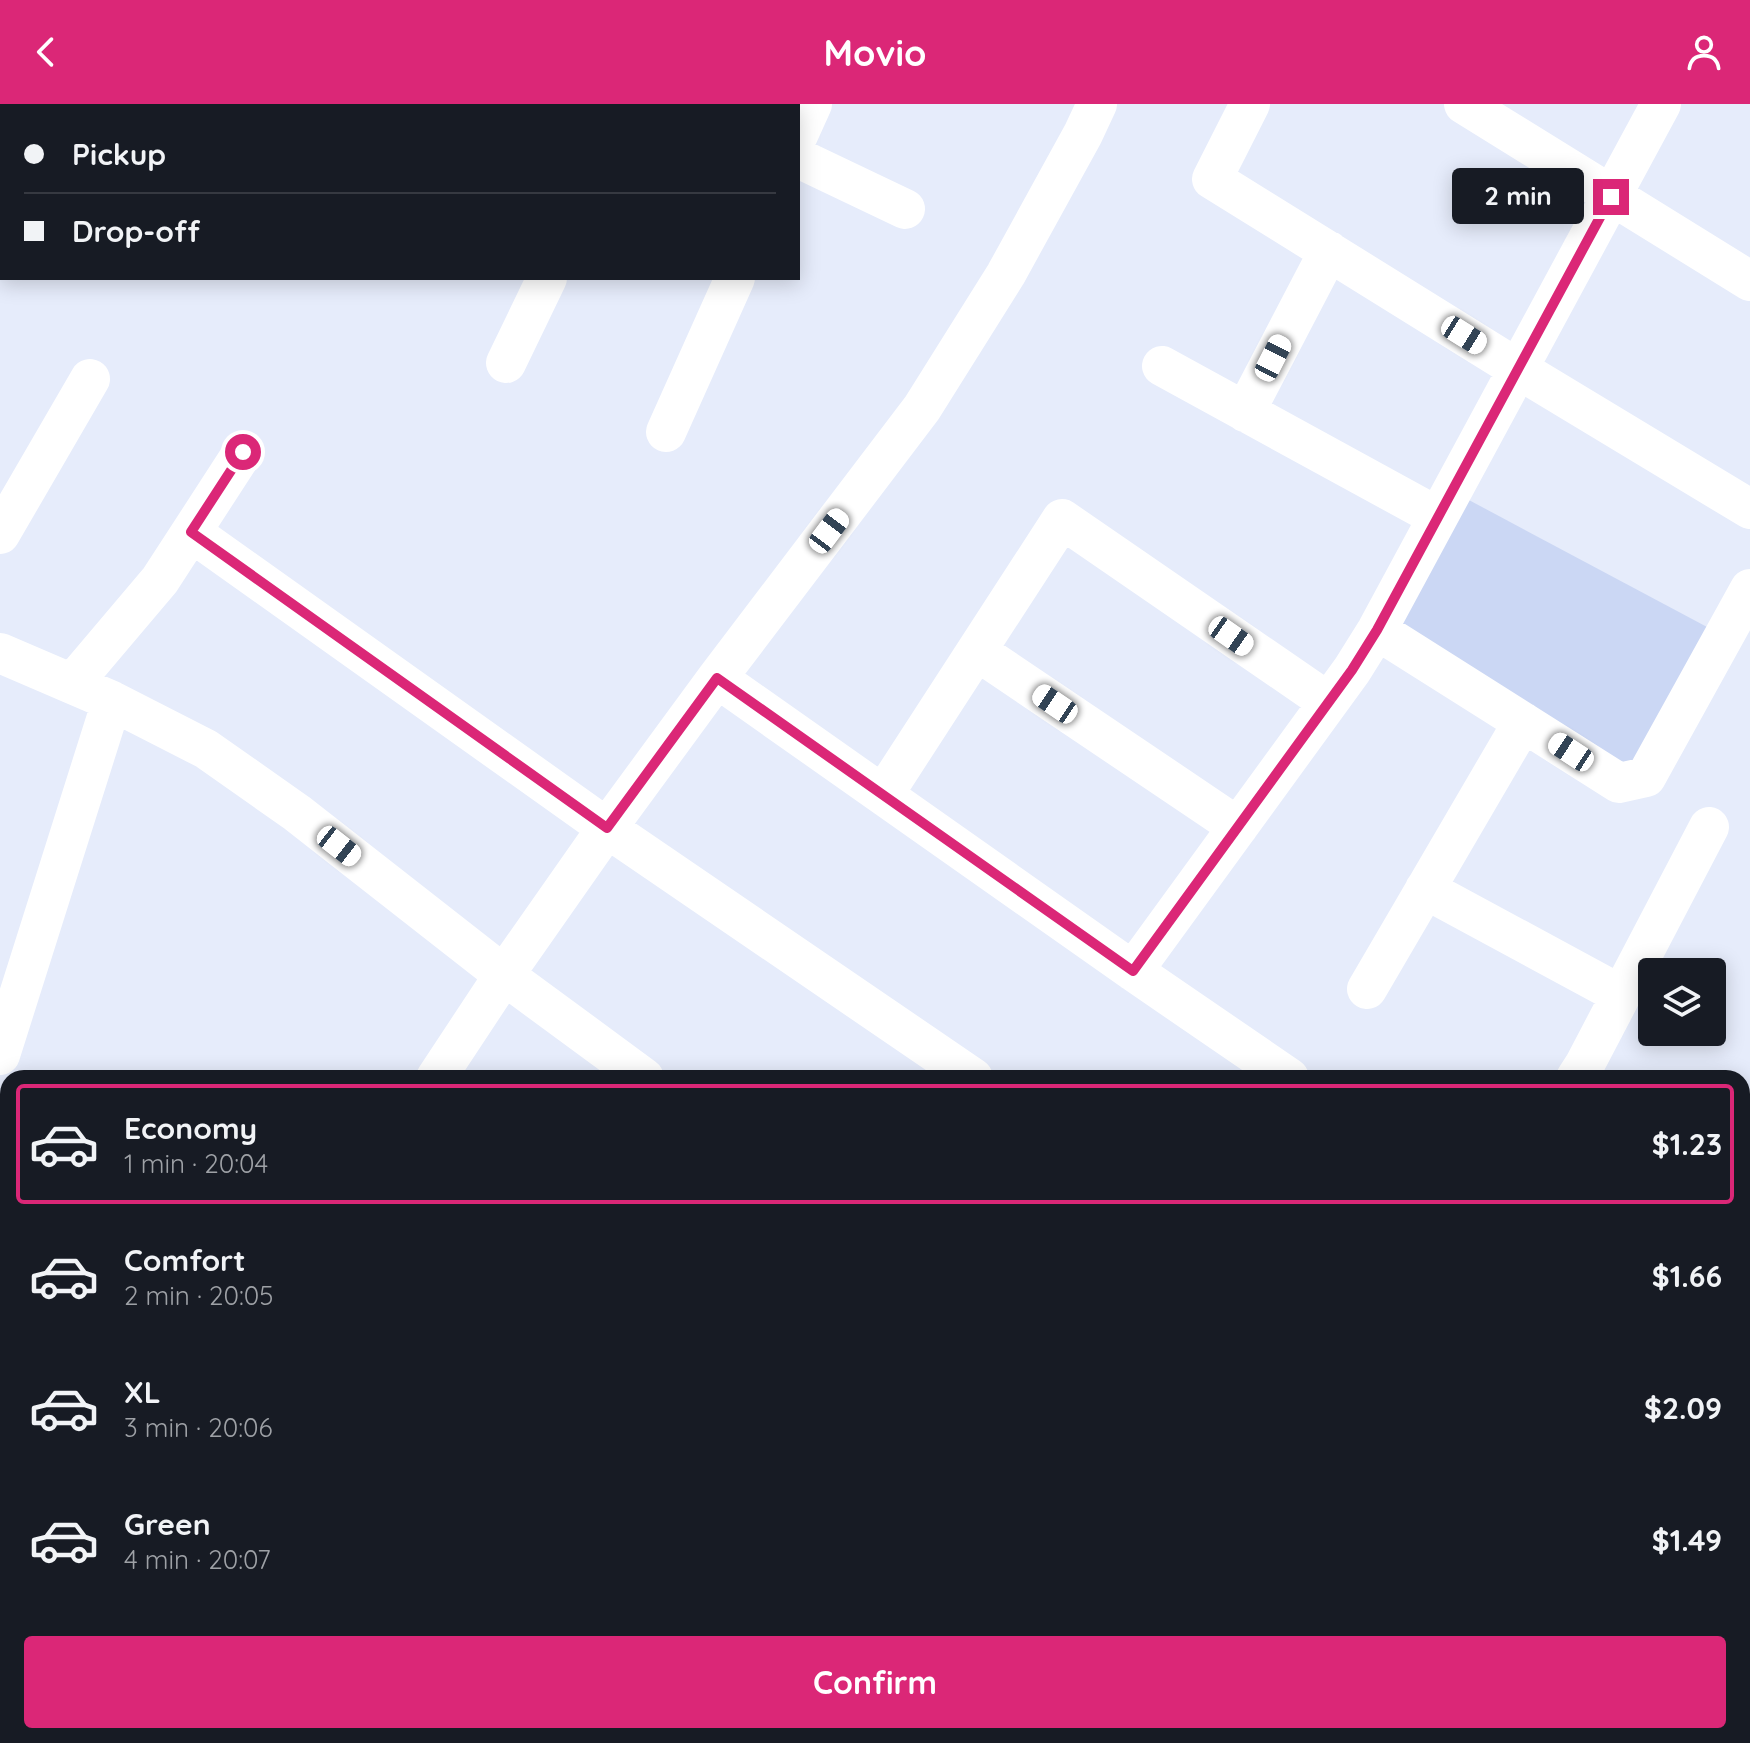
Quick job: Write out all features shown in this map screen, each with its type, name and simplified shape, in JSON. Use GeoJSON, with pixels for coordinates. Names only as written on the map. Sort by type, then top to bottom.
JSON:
{"type":"FeatureCollection","features":[{"type":"Feature","properties":{"kind":"street"},"geometry":{"type":"LineString","coordinates":[[800,131],[812,104]]}},
{"type":"Feature","properties":{"kind":"street"},"geometry":{"type":"LineString","coordinates":[[441,1070],[607,828],[922,408],[1006,274],[1097,104]]}},
{"type":"Feature","properties":{"kind":"street"},"geometry":{"type":"LineString","coordinates":[[1250,104],[1212,179],[1750,509]]}},
{"type":"Feature","properties":{"kind":"street"},"geometry":{"type":"LineString","coordinates":[[1464,104],[1750,281]]}},
{"type":"Feature","properties":{"kind":"street"},"geometry":{"type":"LineString","coordinates":[[1133,971],[1377,630],[1661,104]]}},
{"type":"Feature","properties":{"kind":"street"},"geometry":{"type":"LineString","coordinates":[[800,159],[905,209]]}},
{"type":"Feature","properties":{"kind":"street"},"geometry":{"type":"LineString","coordinates":[[1245,412],[1329,251]]}},
{"type":"Feature","properties":{"kind":"street"},"geometry":{"type":"LineString","coordinates":[[506,363],[546,280]]}},
{"type":"Feature","properties":{"kind":"street"},"geometry":{"type":"LineString","coordinates":[[666,432],[734,280]]}},
{"type":"Feature","properties":{"kind":"street"},"geometry":{"type":"LineString","coordinates":[[1162,366],[1438,517]]}},
{"type":"Feature","properties":{"kind":"street"},"geometry":{"type":"LineString","coordinates":[[0,534],[90,379]]}},
{"type":"Feature","properties":{"kind":"street"},"geometry":{"type":"LineString","coordinates":[[72,684],[160,580],[243,452]]}},
{"type":"Feature","properties":{"kind":"street"},"geometry":{"type":"LineString","coordinates":[[883,795],[1062,519],[1328,702]]}},
{"type":"Feature","properties":{"kind":"street"},"geometry":{"type":"LineString","coordinates":[[191,532],[607,828],[961,1070]]}},
{"type":"Feature","properties":{"kind":"street"},"geometry":{"type":"LineString","coordinates":[[1377,630],[1619,783],[1646,777],[1750,589]]}},
{"type":"Feature","properties":{"kind":"street"},"geometry":{"type":"LineString","coordinates":[[977,651],[1238,827]]}},
{"type":"Feature","properties":{"kind":"street"},"geometry":{"type":"LineString","coordinates":[[0,653],[112,701],[206,749],[297,813],[504,975],[633,1070]]}},
{"type":"Feature","properties":{"kind":"street"},"geometry":{"type":"LineString","coordinates":[[717,678],[1277,1070]]}},
{"type":"Feature","properties":{"kind":"street"},"geometry":{"type":"LineString","coordinates":[[0,1055],[112,701]]}},
{"type":"Feature","properties":{"kind":"street"},"geometry":{"type":"LineString","coordinates":[[1367,989],[1523,722]]}},
{"type":"Feature","properties":{"kind":"street"},"geometry":{"type":"LineString","coordinates":[[1581,1070],[1709,827]]}},
{"type":"Feature","properties":{"kind":"street"},"geometry":{"type":"LineString","coordinates":[[1425,889],[1621,995]]}},
{"type":"Feature","properties":{"kind":"shaded area"},"geometry":{"type":"Polygon","coordinates":[[[1452,491],[1724,636],[1646,777],[1379,627],[1452,491]]]}},
{"type":"Feature","properties":{"kind":"route"},"geometry":{"type":"LineString","coordinates":[[243,452],[191,532],[607,828],[717,678],[1133,971],[1352,670],[1377,630],[1611,197]]}}]}
